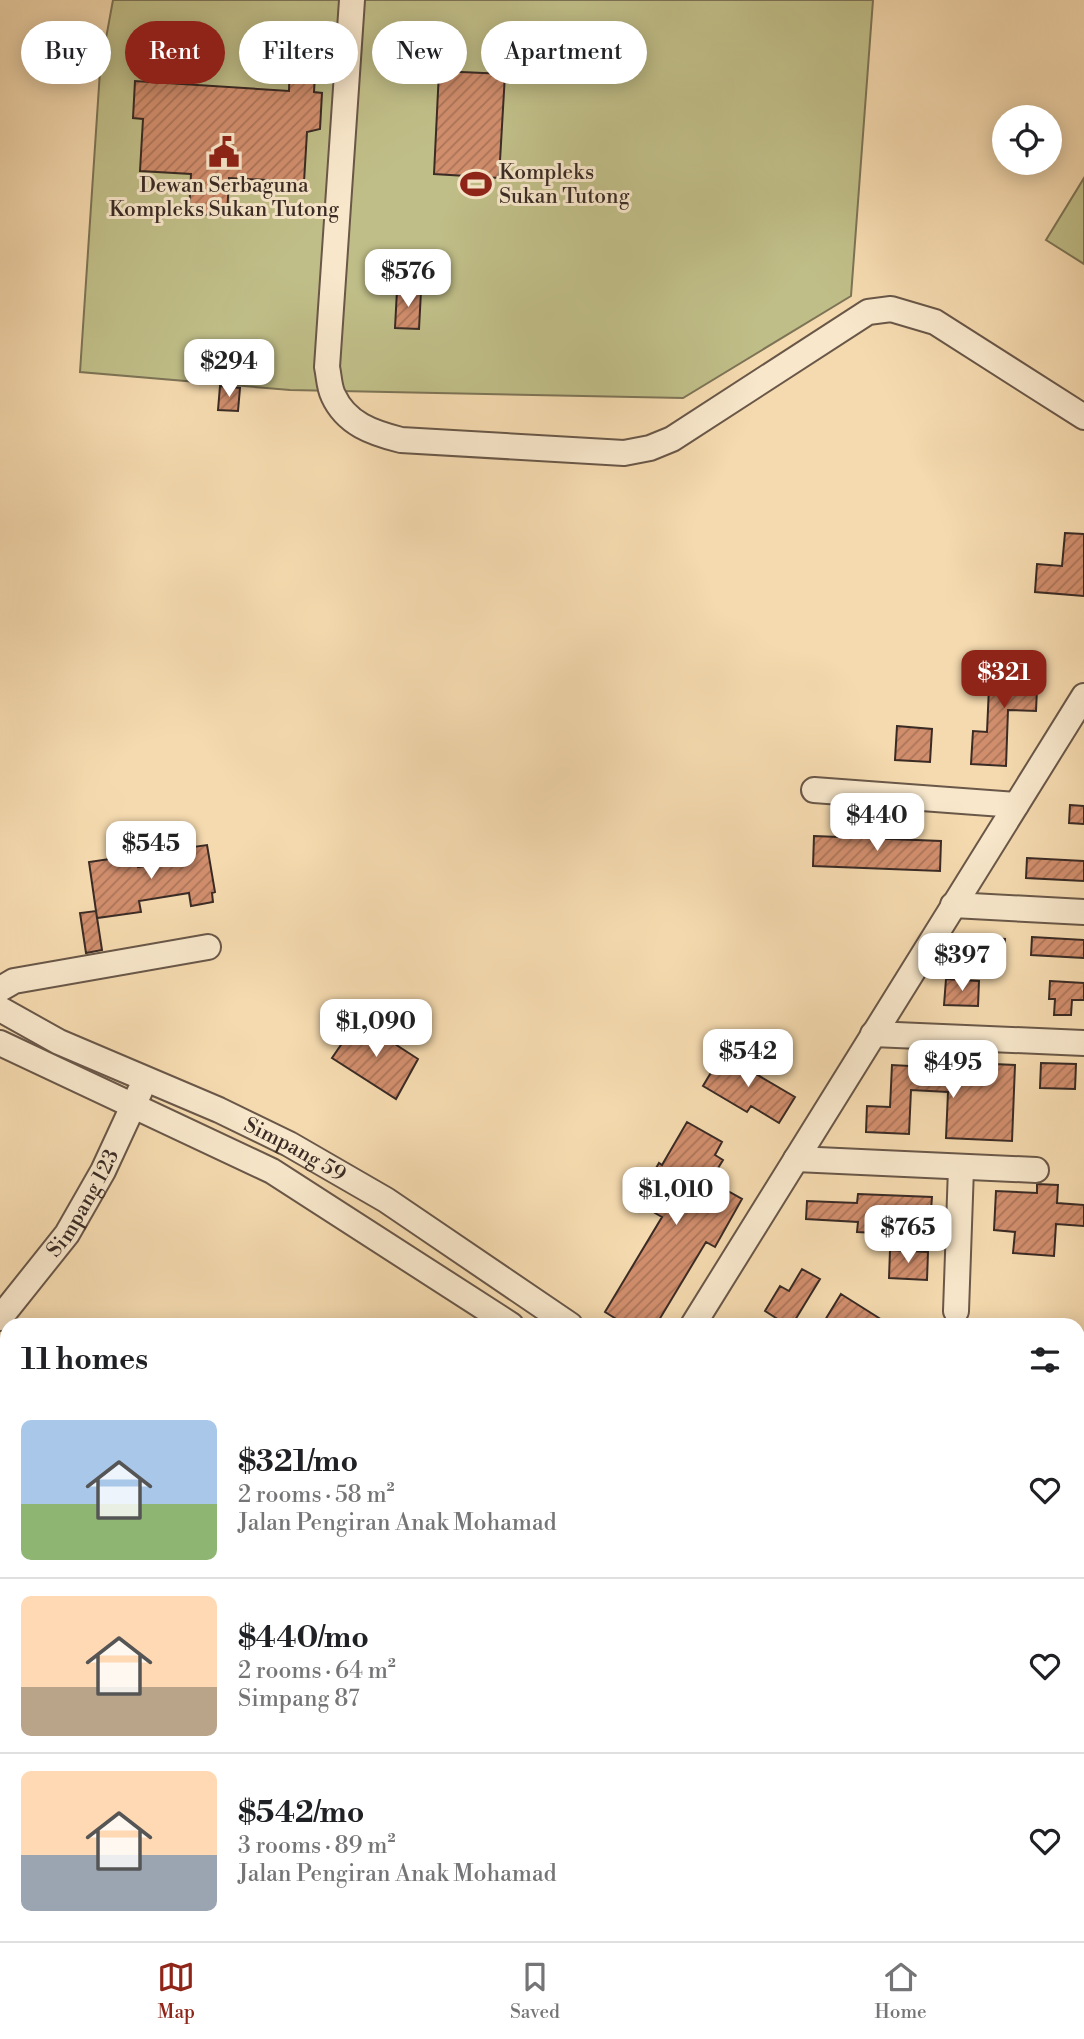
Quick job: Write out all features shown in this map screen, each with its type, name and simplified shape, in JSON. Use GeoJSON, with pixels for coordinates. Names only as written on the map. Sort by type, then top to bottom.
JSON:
{"type":"FeatureCollection","features":[{"type":"Feature","properties":{"kind":"street"},"geometry":{"type":"LineString","coordinates":[[352,0],[327,367],[332,395],[348,418],[372,433],[401,440],[624,453],[650,448],[672,439],[869,312],[891,309],[934,322],[1084,417]]}},
{"type":"Feature","properties":{"kind":"street"},"geometry":{"type":"LineString","coordinates":[[697,1318],[1084,696]]}},
{"type":"Feature","properties":{"kind":"street"},"geometry":{"type":"LineString","coordinates":[[814,790],[1016,805]]}},
{"type":"Feature","properties":{"kind":"street"},"geometry":{"type":"LineString","coordinates":[[953,905],[1084,912]]}},
{"type":"Feature","properties":{"kind":"street"},"geometry":{"type":"LineString","coordinates":[[0,989],[14,981],[208,947]]}},
{"type":"Feature","properties":{"kind":"street","name":"Simpang 59"},"geometry":{"type":"LineString","coordinates":[[0,1009],[60,1042],[219,1110],[289,1144],[386,1200],[560,1318]]}},
{"type":"Feature","properties":{"kind":"street"},"geometry":{"type":"LineString","coordinates":[[873,1034],[1084,1043]]}},
{"type":"Feature","properties":{"kind":"street","name":"Simpang 59"},"geometry":{"type":"LineString","coordinates":[[0,1043],[272,1171],[500,1318]]}},
{"type":"Feature","properties":{"kind":"street","name":"Simpang 123"},"geometry":{"type":"LineString","coordinates":[[0,1318],[67,1234],[103,1171],[146,1078]]}},
{"type":"Feature","properties":{"kind":"street"},"geometry":{"type":"LineString","coordinates":[[796,1159],[1036,1170]]}},
{"type":"Feature","properties":{"kind":"street"},"geometry":{"type":"LineString","coordinates":[[956,1311],[961,1168]]}},
{"type":"Feature","properties":{"kind":"shaded area","name":"Kompleks Sukan Tutong"},"geometry":{"type":"Polygon","coordinates":[[[113,0],[873,0],[851,296],[683,398],[290,390],[80,372],[99,84],[111,84],[109,21],[113,0]]]}},
{"type":"Feature","properties":{"kind":"shaded area"},"geometry":{"type":"Polygon","coordinates":[[[1084,178],[1084,264],[1046,240],[1084,178]]]}},
{"type":"Feature","properties":{"kind":"building"},"geometry":{"type":"Polygon","coordinates":[[[467,72],[481,73],[481,84],[504,84],[499,178],[434,174],[438,84],[467,84],[467,72]]]}},
{"type":"Feature","properties":{"kind":"building","name":"Dewan Serbaguna Kompleks Sukan Tutong"},"geometry":{"type":"Polygon","coordinates":[[[135,84],[181,84],[289,91],[289,84],[314,84],[314,92],[322,93],[320,129],[307,132],[304,182],[229,178],[227,217],[189,213],[191,174],[140,171],[143,119],[133,118],[135,84]]]}},
{"type":"Feature","properties":{"kind":"building"},"geometry":{"type":"Polygon","coordinates":[[[397,290],[421,291],[419,329],[395,328],[397,290]]]}},
{"type":"Feature","properties":{"kind":"building"},"geometry":{"type":"Polygon","coordinates":[[[220,386],[240,388],[238,411],[218,410],[220,386]]]}},
{"type":"Feature","properties":{"kind":"building"},"geometry":{"type":"Polygon","coordinates":[[[1065,533],[1084,534],[1084,596],[1035,592],[1037,564],[1062,566],[1065,533]]]}},
{"type":"Feature","properties":{"kind":"building"},"geometry":{"type":"Polygon","coordinates":[[[990,664],[1038,666],[1036,711],[1008,710],[1006,766],[971,764],[973,731],[987,732],[990,664]]]}},
{"type":"Feature","properties":{"kind":"building"},"geometry":{"type":"Polygon","coordinates":[[[897,726],[932,729],[930,762],[895,760],[897,726]]]}},
{"type":"Feature","properties":{"kind":"building"},"geometry":{"type":"Polygon","coordinates":[[[1070,805],[1084,806],[1084,824],[1069,823],[1070,805]]]}},
{"type":"Feature","properties":{"kind":"building"},"geometry":{"type":"Polygon","coordinates":[[[814,836],[941,841],[940,871],[813,866],[814,836]]]}},
{"type":"Feature","properties":{"kind":"building"},"geometry":{"type":"Polygon","coordinates":[[[207,845],[215,892],[212,893],[213,902],[191,906],[189,893],[139,901],[141,912],[97,918],[89,862],[137,855],[138,867],[173,861],[171,850],[207,845]]]}},
{"type":"Feature","properties":{"kind":"building"},"geometry":{"type":"Polygon","coordinates":[[[1027,858],[1084,861],[1084,881],[1026,878],[1027,858]]]}},
{"type":"Feature","properties":{"kind":"building"},"geometry":{"type":"Polygon","coordinates":[[[96,911],[102,950],[86,953],[80,913],[96,911]]]}},
{"type":"Feature","properties":{"kind":"building"},"geometry":{"type":"Polygon","coordinates":[[[970,936],[1005,939],[1003,962],[968,960],[970,936]]]}},
{"type":"Feature","properties":{"kind":"building"},"geometry":{"type":"Polygon","coordinates":[[[1032,937],[1084,940],[1084,958],[1031,955],[1032,937]]]}},
{"type":"Feature","properties":{"kind":"building"},"geometry":{"type":"Polygon","coordinates":[[[946,979],[979,981],[978,1006],[944,1005],[946,979]]]}},
{"type":"Feature","properties":{"kind":"building"},"geometry":{"type":"Polygon","coordinates":[[[1050,981],[1084,983],[1084,1000],[1072,1000],[1071,1015],[1054,1015],[1055,999],[1049,999],[1050,981]]]}},
{"type":"Feature","properties":{"kind":"building"},"geometry":{"type":"Polygon","coordinates":[[[358,1020],[418,1059],[396,1099],[332,1058],[358,1020]]]}},
{"type":"Feature","properties":{"kind":"building"},"geometry":{"type":"Polygon","coordinates":[[[722,1054],[795,1097],[779,1123],[751,1106],[747,1112],[703,1086],[722,1054]]]}},
{"type":"Feature","properties":{"kind":"building"},"geometry":{"type":"Polygon","coordinates":[[[948,1062],[1015,1065],[1012,1141],[946,1138],[948,1092],[911,1090],[909,1134],[866,1132],[867,1106],[890,1107],[892,1065],[948,1068],[948,1062]]]}},
{"type":"Feature","properties":{"kind":"building"},"geometry":{"type":"Polygon","coordinates":[[[1041,1063],[1076,1064],[1075,1089],[1040,1088],[1041,1063]]]}},
{"type":"Feature","properties":{"kind":"building"},"geometry":{"type":"Polygon","coordinates":[[[687,1122],[722,1142],[715,1155],[723,1160],[710,1181],[742,1199],[715,1247],[706,1242],[660,1318],[615,1318],[605,1312],[662,1217],[655,1213],[660,1205],[641,1194],[659,1163],[662,1165],[687,1122]]]}},
{"type":"Feature","properties":{"kind":"building"},"geometry":{"type":"Polygon","coordinates":[[[1037,1184],[1058,1185],[1057,1203],[1084,1205],[1084,1226],[1056,1224],[1054,1256],[1013,1253],[1015,1232],[994,1230],[996,1191],[1037,1193],[1037,1184]]]}},
{"type":"Feature","properties":{"kind":"building"},"geometry":{"type":"Polygon","coordinates":[[[858,1194],[932,1197],[930,1222],[877,1219],[876,1233],[857,1232],[858,1222],[806,1219],[807,1201],[857,1203],[858,1194]]]}},
{"type":"Feature","properties":{"kind":"building"},"geometry":{"type":"Polygon","coordinates":[[[890,1250],[928,1252],[927,1280],[889,1278],[890,1250]]]}},
{"type":"Feature","properties":{"kind":"building"},"geometry":{"type":"Polygon","coordinates":[[[802,1269],[820,1279],[796,1318],[776,1318],[765,1311],[780,1286],[789,1291],[802,1269]]]}},
{"type":"Feature","properties":{"kind":"building"},"geometry":{"type":"Polygon","coordinates":[[[841,1294],[879,1318],[826,1318],[841,1294]]]}},
{"type":"Feature","properties":{"kind":"place","name":"Dewan Serbaguna Kompleks Sukan Tutong"},"geometry":{"type":"Point","coordinates":[224,152]}},
{"type":"Feature","properties":{"kind":"place","name":"Kompleks Sukan Tutong"},"geometry":{"type":"Point","coordinates":[476,184]}}]}
